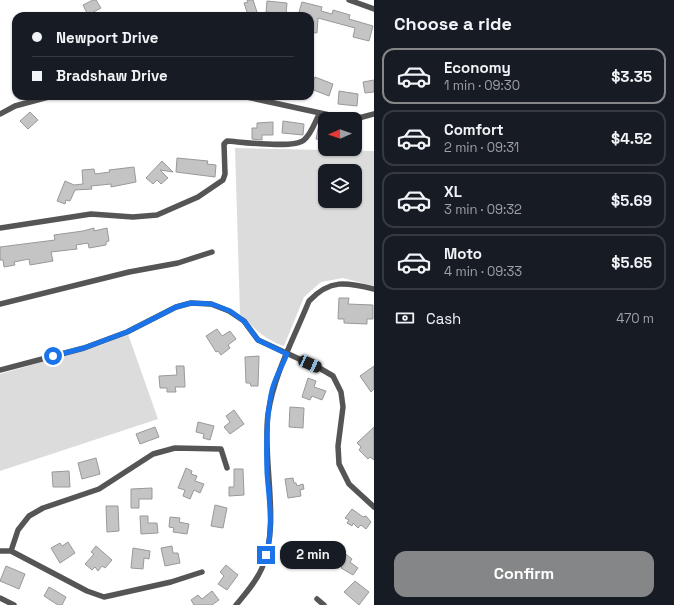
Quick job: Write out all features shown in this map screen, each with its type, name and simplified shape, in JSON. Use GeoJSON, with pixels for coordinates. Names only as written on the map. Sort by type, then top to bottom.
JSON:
{"type":"FeatureCollection","features":[{"type":"Feature","properties":{"kind":"street"},"geometry":{"type":"LineString","coordinates":[[349,0],[374,9]]}},
{"type":"Feature","properties":{"kind":"street"},"geometry":{"type":"LineString","coordinates":[[0,114],[15,106],[37,100]]}},
{"type":"Feature","properties":{"kind":"street"},"geometry":{"type":"LineString","coordinates":[[260,100],[318,113]]}},
{"type":"Feature","properties":{"kind":"street"},"geometry":{"type":"LineString","coordinates":[[362,117],[374,114]]}},
{"type":"Feature","properties":{"kind":"street"},"geometry":{"type":"LineString","coordinates":[[0,228],[91,214],[133,217],[157,215],[187,204],[223,180],[225,174],[224,144],[227,141],[292,144],[303,141],[318,117]]}},
{"type":"Feature","properties":{"kind":"street"},"geometry":{"type":"LineString","coordinates":[[0,304],[129,272],[178,263],[212,252]]}},
{"type":"Feature","properties":{"kind":"street"},"geometry":{"type":"LineString","coordinates":[[236,605],[252,585],[262,567],[269,543],[268,417],[272,390],[309,301],[319,290],[332,284],[344,283],[374,289]]}},
{"type":"Feature","properties":{"kind":"street"},"geometry":{"type":"LineString","coordinates":[[0,370],[84,348],[127,332],[176,307],[191,303],[212,304],[230,311],[244,321],[258,340],[333,376],[341,392],[343,407],[338,446],[339,464],[349,484],[374,507]]}},
{"type":"Feature","properties":{"kind":"street"},"geometry":{"type":"LineString","coordinates":[[11,551],[18,530],[29,516],[43,508],[99,490],[153,454],[175,448],[221,449],[227,468]]}},
{"type":"Feature","properties":{"kind":"street"},"geometry":{"type":"LineString","coordinates":[[0,551],[11,551],[87,592],[104,597],[171,582],[202,572]]}},
{"type":"Feature","properties":{"kind":"street"},"geometry":{"type":"LineString","coordinates":[[0,598],[14,605]]}},
{"type":"Feature","properties":{"kind":"street"},"geometry":{"type":"LineString","coordinates":[[317,599],[324,605]]}},
{"type":"Feature","properties":{"kind":"shaded area"},"geometry":{"type":"Polygon","coordinates":[[[235,148],[318,150],[318,156],[362,156],[362,151],[374,151],[374,286],[343,278],[321,282],[304,297],[284,346],[265,337],[240,314],[235,148]]]}},
{"type":"Feature","properties":{"kind":"shaded area"},"geometry":{"type":"Polygon","coordinates":[[[128,334],[158,419],[0,471],[0,374],[101,345],[128,334]]]}},
{"type":"Feature","properties":{"kind":"building"},"geometry":{"type":"Polygon","coordinates":[[[96,0],[101,8],[94,12],[86,12],[83,5],[96,0]]]}},
{"type":"Feature","properties":{"kind":"building"},"geometry":{"type":"Polygon","coordinates":[[[247,0],[253,0],[257,12],[247,12],[244,3],[248,2],[247,0]]]}},
{"type":"Feature","properties":{"kind":"building"},"geometry":{"type":"Polygon","coordinates":[[[267,1],[287,3],[286,12],[266,12],[267,1]]]}},
{"type":"Feature","properties":{"kind":"building"},"geometry":{"type":"Polygon","coordinates":[[[302,2],[322,7],[321,11],[332,14],[333,10],[350,15],[349,19],[373,26],[369,41],[353,37],[355,28],[318,18],[317,33],[314,33],[314,12],[299,12],[302,2]]]}},
{"type":"Feature","properties":{"kind":"building"},"geometry":{"type":"Polygon","coordinates":[[[315,77],[333,84],[329,96],[314,90],[315,77]]]}},
{"type":"Feature","properties":{"kind":"building"},"geometry":{"type":"Polygon","coordinates":[[[374,80],[374,92],[365,93],[363,82],[374,80]]]}},
{"type":"Feature","properties":{"kind":"building"},"geometry":{"type":"Polygon","coordinates":[[[339,91],[358,94],[357,106],[338,104],[339,91]]]}},
{"type":"Feature","properties":{"kind":"building"},"geometry":{"type":"Polygon","coordinates":[[[30,112],[38,120],[28,129],[20,121],[30,112]]]}},
{"type":"Feature","properties":{"kind":"building"},"geometry":{"type":"Polygon","coordinates":[[[283,121],[304,124],[303,135],[282,133],[283,121]]]}},
{"type":"Feature","properties":{"kind":"building"},"geometry":{"type":"Polygon","coordinates":[[[273,122],[273,135],[262,135],[262,140],[252,139],[252,128],[257,128],[257,123],[273,122]]]}},
{"type":"Feature","properties":{"kind":"building"},"geometry":{"type":"Polygon","coordinates":[[[318,129],[318,139],[316,139],[318,129]]]}},
{"type":"Feature","properties":{"kind":"building"},"geometry":{"type":"Polygon","coordinates":[[[177,158],[208,161],[207,164],[216,165],[215,177],[176,172],[177,158]]]}},
{"type":"Feature","properties":{"kind":"building"},"geometry":{"type":"Polygon","coordinates":[[[162,161],[173,172],[160,170],[168,178],[161,184],[157,180],[153,184],[146,178],[162,161]]]}},
{"type":"Feature","properties":{"kind":"building"},"geometry":{"type":"Polygon","coordinates":[[[134,167],[136,182],[111,187],[111,184],[91,186],[92,189],[75,190],[70,201],[66,200],[65,204],[57,201],[65,181],[74,185],[83,184],[82,170],[94,169],[95,174],[110,172],[109,170],[134,167]]]}},
{"type":"Feature","properties":{"kind":"building"},"geometry":{"type":"Polygon","coordinates":[[[94,228],[94,231],[107,228],[109,241],[106,242],[106,245],[89,248],[88,243],[76,245],[77,249],[51,252],[53,261],[30,265],[29,259],[14,262],[15,265],[4,267],[3,260],[0,260],[0,247],[55,240],[54,235],[94,228]]]}},
{"type":"Feature","properties":{"kind":"building"},"geometry":{"type":"Polygon","coordinates":[[[339,298],[349,298],[348,304],[373,305],[373,319],[367,319],[367,324],[344,323],[344,319],[338,319],[339,298]]]}},
{"type":"Feature","properties":{"kind":"building"},"geometry":{"type":"Polygon","coordinates":[[[217,329],[222,336],[230,331],[236,339],[228,345],[230,348],[221,355],[218,351],[216,352],[206,336],[217,329]]]}},
{"type":"Feature","properties":{"kind":"building"},"geometry":{"type":"Polygon","coordinates":[[[259,356],[258,386],[251,386],[250,383],[246,383],[245,357],[259,356]]]}},
{"type":"Feature","properties":{"kind":"building"},"geometry":{"type":"Polygon","coordinates":[[[176,366],[184,366],[185,387],[175,387],[176,392],[167,392],[167,388],[160,388],[159,376],[177,375],[176,366]]]}},
{"type":"Feature","properties":{"kind":"building"},"geometry":{"type":"Polygon","coordinates":[[[374,366],[374,389],[371,392],[360,376],[374,366]]]}},
{"type":"Feature","properties":{"kind":"building"},"geometry":{"type":"Polygon","coordinates":[[[308,378],[316,381],[314,387],[326,391],[322,400],[312,396],[310,400],[302,397],[308,378]]]}},
{"type":"Feature","properties":{"kind":"building"},"geometry":{"type":"Polygon","coordinates":[[[290,407],[304,408],[303,428],[289,427],[290,407]]]}},
{"type":"Feature","properties":{"kind":"building"},"geometry":{"type":"Polygon","coordinates":[[[234,410],[244,424],[230,434],[224,427],[230,422],[226,416],[234,410]]]}},
{"type":"Feature","properties":{"kind":"building"},"geometry":{"type":"Polygon","coordinates":[[[198,422],[214,426],[210,440],[203,438],[204,434],[196,432],[198,422]]]}},
{"type":"Feature","properties":{"kind":"building"},"geometry":{"type":"Polygon","coordinates":[[[155,427],[159,437],[140,444],[136,434],[155,427]]]}},
{"type":"Feature","properties":{"kind":"building"},"geometry":{"type":"Polygon","coordinates":[[[374,427],[374,460],[370,457],[368,459],[359,450],[361,447],[357,443],[374,427]]]}},
{"type":"Feature","properties":{"kind":"building"},"geometry":{"type":"Polygon","coordinates":[[[96,458],[100,474],[82,479],[78,463],[96,458]]]}},
{"type":"Feature","properties":{"kind":"building"},"geometry":{"type":"Polygon","coordinates":[[[186,468],[192,471],[191,474],[197,476],[195,481],[204,484],[200,493],[194,490],[190,499],[183,496],[185,490],[178,488],[186,468]]]}},
{"type":"Feature","properties":{"kind":"building"},"geometry":{"type":"Polygon","coordinates":[[[234,469],[243,469],[244,495],[229,496],[229,487],[234,487],[234,469]]]}},
{"type":"Feature","properties":{"kind":"building"},"geometry":{"type":"Polygon","coordinates":[[[69,471],[70,487],[53,487],[52,472],[69,471]]]}},
{"type":"Feature","properties":{"kind":"building"},"geometry":{"type":"Polygon","coordinates":[[[293,478],[294,483],[296,483],[297,486],[303,484],[304,489],[300,490],[301,496],[288,498],[285,479],[293,478]]]}},
{"type":"Feature","properties":{"kind":"building"},"geometry":{"type":"Polygon","coordinates":[[[152,488],[152,499],[139,499],[139,508],[131,508],[131,489],[152,488]]]}},
{"type":"Feature","properties":{"kind":"building"},"geometry":{"type":"Polygon","coordinates":[[[215,505],[227,508],[223,528],[211,526],[215,505]]]}},
{"type":"Feature","properties":{"kind":"building"},"geometry":{"type":"Polygon","coordinates":[[[106,506],[118,506],[119,531],[107,532],[106,506]]]}},
{"type":"Feature","properties":{"kind":"building"},"geometry":{"type":"Polygon","coordinates":[[[352,509],[363,517],[366,516],[371,522],[366,529],[361,525],[358,528],[353,523],[352,526],[347,523],[349,520],[345,518],[352,509]]]}},
{"type":"Feature","properties":{"kind":"building"},"geometry":{"type":"Polygon","coordinates":[[[140,516],[148,516],[148,523],[157,523],[158,533],[141,534],[140,516]]]}},
{"type":"Feature","properties":{"kind":"building"},"geometry":{"type":"Polygon","coordinates":[[[170,517],[180,518],[179,522],[189,524],[187,534],[173,532],[174,528],[169,527],[170,517]]]}},
{"type":"Feature","properties":{"kind":"building"},"geometry":{"type":"Polygon","coordinates":[[[68,542],[75,553],[60,563],[51,548],[60,543],[62,546],[68,542]]]}},
{"type":"Feature","properties":{"kind":"building"},"geometry":{"type":"Polygon","coordinates":[[[96,546],[112,560],[105,568],[102,566],[98,571],[95,567],[92,570],[85,564],[94,554],[91,552],[96,546]]]}},
{"type":"Feature","properties":{"kind":"building"},"geometry":{"type":"Polygon","coordinates":[[[172,546],[173,553],[178,553],[180,563],[165,566],[161,548],[172,546]]]}},
{"type":"Feature","properties":{"kind":"building"},"geometry":{"type":"Polygon","coordinates":[[[133,548],[150,551],[149,559],[144,558],[143,569],[131,568],[133,548]]]}},
{"type":"Feature","properties":{"kind":"building"},"geometry":{"type":"Polygon","coordinates":[[[342,551],[352,559],[350,562],[358,568],[353,575],[341,568],[342,567],[338,563],[340,560],[337,558],[342,551]]]}},
{"type":"Feature","properties":{"kind":"building"},"geometry":{"type":"Polygon","coordinates":[[[226,565],[238,575],[227,590],[218,584],[224,576],[220,572],[226,565]]]}},
{"type":"Feature","properties":{"kind":"building"},"geometry":{"type":"Polygon","coordinates":[[[6,566],[25,574],[19,589],[0,581],[6,566]]]}},
{"type":"Feature","properties":{"kind":"building"},"geometry":{"type":"Polygon","coordinates":[[[355,581],[369,592],[359,605],[344,592],[355,581]]]}},
{"type":"Feature","properties":{"kind":"building"},"geometry":{"type":"Polygon","coordinates":[[[49,587],[66,597],[62,605],[58,605],[44,596],[49,587]]]}},
{"type":"Feature","properties":{"kind":"building"},"geometry":{"type":"Polygon","coordinates":[[[212,591],[219,600],[212,605],[194,605],[191,600],[198,595],[202,599],[212,591]]]}},
{"type":"Feature","properties":{"kind":"route"},"geometry":{"type":"LineString","coordinates":[[53,356],[84,348],[127,332],[176,307],[191,303],[212,304],[230,311],[244,321],[258,340],[287,354],[279,370],[272,390],[268,417],[267,471],[270,519],[269,543],[266,555]]}}]}
